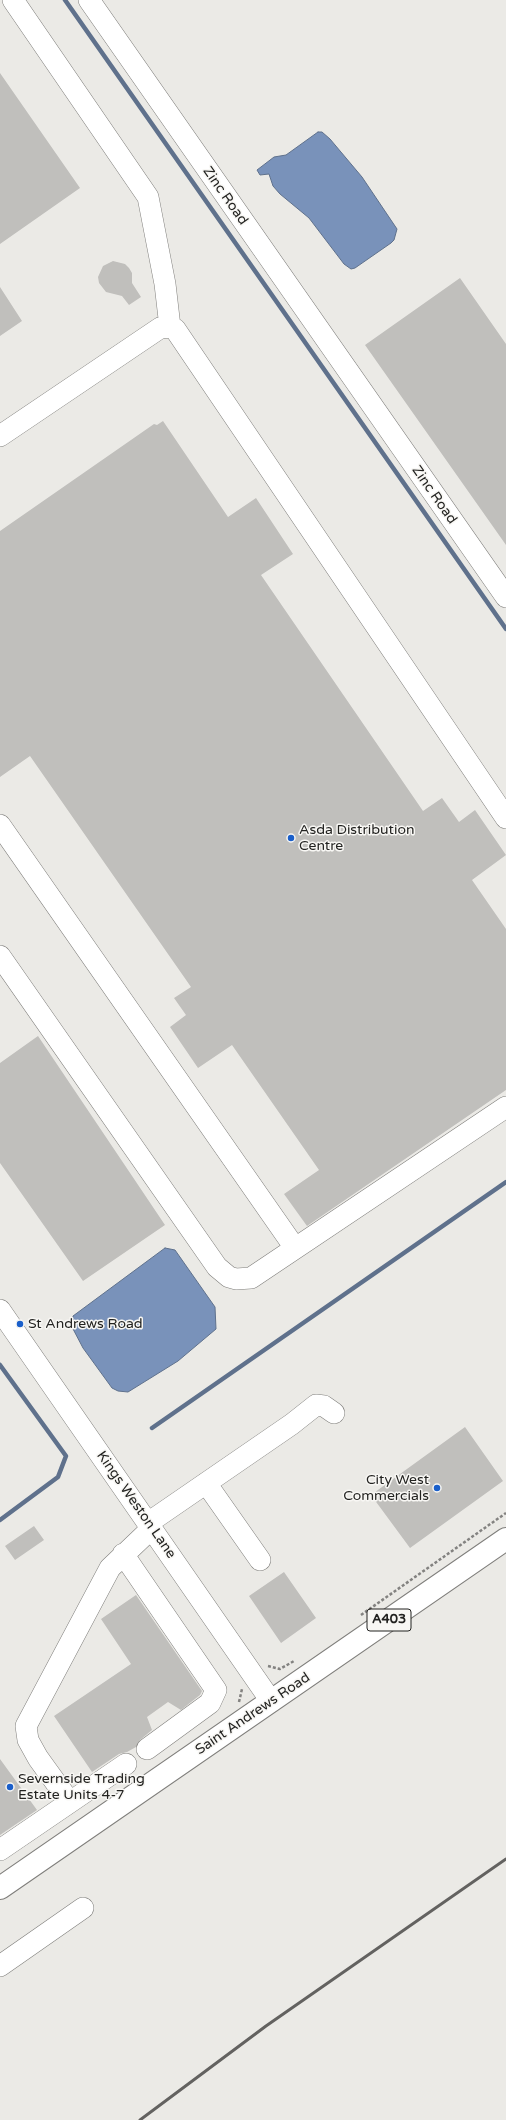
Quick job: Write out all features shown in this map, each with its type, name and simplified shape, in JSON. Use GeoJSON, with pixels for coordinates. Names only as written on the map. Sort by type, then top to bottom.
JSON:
{"type":"FeatureCollection","features":[{"type":"Feature","properties":{"kind":"highway","name":"Saint Andrews Road"},"geometry":{"type":"LineString","coordinates":[[0,1888],[506,1539]]}},
{"type":"Feature","properties":{"kind":"street"},"geometry":{"type":"LineString","coordinates":[[13,0],[148,197],[165,284],[170,327]]}},
{"type":"Feature","properties":{"kind":"street","name":"Zinc Road"},"geometry":{"type":"LineString","coordinates":[[89,0],[506,597]]}},
{"type":"Feature","properties":{"kind":"street"},"geometry":{"type":"LineString","coordinates":[[0,436],[160,328],[170,327],[179,333],[506,818]]}},
{"type":"Feature","properties":{"kind":"street","name":"Zinc Road"},"geometry":{"type":"LineString","coordinates":[[362,392],[506,580]]}},
{"type":"Feature","properties":{"kind":"street"},"geometry":{"type":"LineString","coordinates":[[0,825],[295,1248]]}},
{"type":"Feature","properties":{"kind":"street"},"geometry":{"type":"LineString","coordinates":[[0,956],[222,1272],[236,1279],[251,1278],[506,1107]]}},
{"type":"Feature","properties":{"kind":"street","name":"Kings Weston Lane"},"geometry":{"type":"LineString","coordinates":[[0,1310],[271,1701]]}},
{"type":"Feature","properties":{"kind":"street"},"geometry":{"type":"LineString","coordinates":[[69,1801],[38,1758],[28,1740],[26,1726],[110,1568],[150,1526],[206,1483],[292,1424],[316,1405],[324,1406],[334,1413]]}},
{"type":"Feature","properties":{"kind":"street"},"geometry":{"type":"LineString","coordinates":[[206,1483],[260,1560]]}},
{"type":"Feature","properties":{"kind":"street"},"geometry":{"type":"LineString","coordinates":[[123,1554],[216,1690],[210,1703],[147,1749]]}},
{"type":"Feature","properties":{"kind":"street"},"geometry":{"type":"LineString","coordinates":[[0,1850],[69,1801],[126,1764]]}},
{"type":"Feature","properties":{"kind":"street"},"geometry":{"type":"LineString","coordinates":[[0,1966],[83,1908]]}},
{"type":"Feature","properties":{"kind":"path"},"geometry":{"type":"LineString","coordinates":[[356,1618],[506,1513]]}},
{"type":"Feature","properties":{"kind":"path"},"geometry":{"type":"LineString","coordinates":[[234,1704],[239,1701],[243,1685],[268,1666],[280,1669],[299,1659]]}},
{"type":"Feature","properties":{"kind":"water"},"geometry":{"type":"Polygon","coordinates":[[[318,132],[322,132],[330,139],[362,177],[397,229],[394,240],[391,243],[355,268],[351,269],[344,264],[309,218],[280,194],[273,186],[269,174],[260,175],[257,170],[274,157],[286,155],[318,132]]]}},
{"type":"Feature","properties":{"kind":"water"},"geometry":{"type":"Polygon","coordinates":[[[165,1248],[175,1250],[215,1307],[216,1329],[178,1361],[128,1392],[118,1391],[112,1388],[83,1348],[72,1327],[73,1316],[165,1248]]]}},
{"type":"Feature","properties":{"kind":"building"},"geometry":{"type":"Polygon","coordinates":[[[0,73],[80,188],[0,244],[0,73]]]}},
{"type":"Feature","properties":{"kind":"building"},"geometry":{"type":"Polygon","coordinates":[[[113,261],[125,264],[129,268],[132,273],[132,283],[141,297],[129,305],[122,296],[106,292],[99,283],[98,277],[103,266],[113,261]]]}},
{"type":"Feature","properties":{"kind":"building"},"geometry":{"type":"Polygon","coordinates":[[[460,278],[506,344],[506,545],[365,345],[460,278]]]}},
{"type":"Feature","properties":{"kind":"building"},"geometry":{"type":"Polygon","coordinates":[[[0,287],[22,321],[0,336],[0,287]]]}},
{"type":"Feature","properties":{"kind":"building","name":"Asda Distribution Centre"},"geometry":{"type":"Polygon","coordinates":[[[163,421],[228,517],[256,498],[293,554],[261,575],[423,811],[442,798],[459,822],[475,810],[506,855],[472,880],[506,929],[506,1090],[307,1226],[284,1194],[319,1170],[232,1045],[198,1068],[170,1027],[186,1015],[174,998],[191,987],[30,756],[0,777],[0,531],[154,424],[157,425],[163,421]]]}},
{"type":"Feature","properties":{"kind":"building"},"geometry":{"type":"Polygon","coordinates":[[[38,1036],[165,1225],[83,1281],[0,1163],[0,1063],[38,1036]]]}},
{"type":"Feature","properties":{"kind":"building","name":"City West Commercials"},"geometry":{"type":"Polygon","coordinates":[[[465,1427],[503,1481],[410,1548],[371,1495],[465,1427]]]}},
{"type":"Feature","properties":{"kind":"building"},"geometry":{"type":"Polygon","coordinates":[[[34,1526],[44,1540],[15,1560],[5,1546],[34,1526]]]}},
{"type":"Feature","properties":{"kind":"building"},"geometry":{"type":"Polygon","coordinates":[[[284,1572],[316,1618],[281,1643],[249,1596],[284,1572]]]}},
{"type":"Feature","properties":{"kind":"building"},"geometry":{"type":"Polygon","coordinates":[[[136,1595],[202,1691],[200,1695],[181,1710],[168,1702],[147,1717],[152,1730],[140,1740],[136,1747],[119,1754],[92,1772],[54,1716],[131,1664],[101,1619],[136,1595]]]}},
{"type":"Feature","properties":{"kind":"building","name":"Severnside Trading Estate Units 4-7"},"geometry":{"type":"Polygon","coordinates":[[[0,1759],[37,1810],[0,1835],[0,1759]]]}},
{"type":"Feature","properties":{"kind":"waterway"},"geometry":{"type":"LineString","coordinates":[[65,0],[506,629]]}},
{"type":"Feature","properties":{"kind":"waterway"},"geometry":{"type":"LineString","coordinates":[[152,1428],[506,1182]]}},
{"type":"Feature","properties":{"kind":"waterway"},"geometry":{"type":"LineString","coordinates":[[0,1365],[66,1456],[58,1477],[0,1520]]}},
{"type":"Feature","properties":{"kind":"railway"},"geometry":{"type":"LineString","coordinates":[[140,2120],[266,2026],[506,1859]]}},
{"type":"Feature","properties":{"kind":"place","name":"Asda Distribution Centre"},"geometry":{"type":"Point","coordinates":[291,838]}},
{"type":"Feature","properties":{"kind":"place","name":"St Andrews Road"},"geometry":{"type":"Point","coordinates":[20,1324]}},
{"type":"Feature","properties":{"kind":"place","name":"City West Commercials"},"geometry":{"type":"Point","coordinates":[437,1488]}},
{"type":"Feature","properties":{"kind":"place","name":"Severnside Trading Estate Units 4-7"},"geometry":{"type":"Point","coordinates":[10,1787]}}]}
